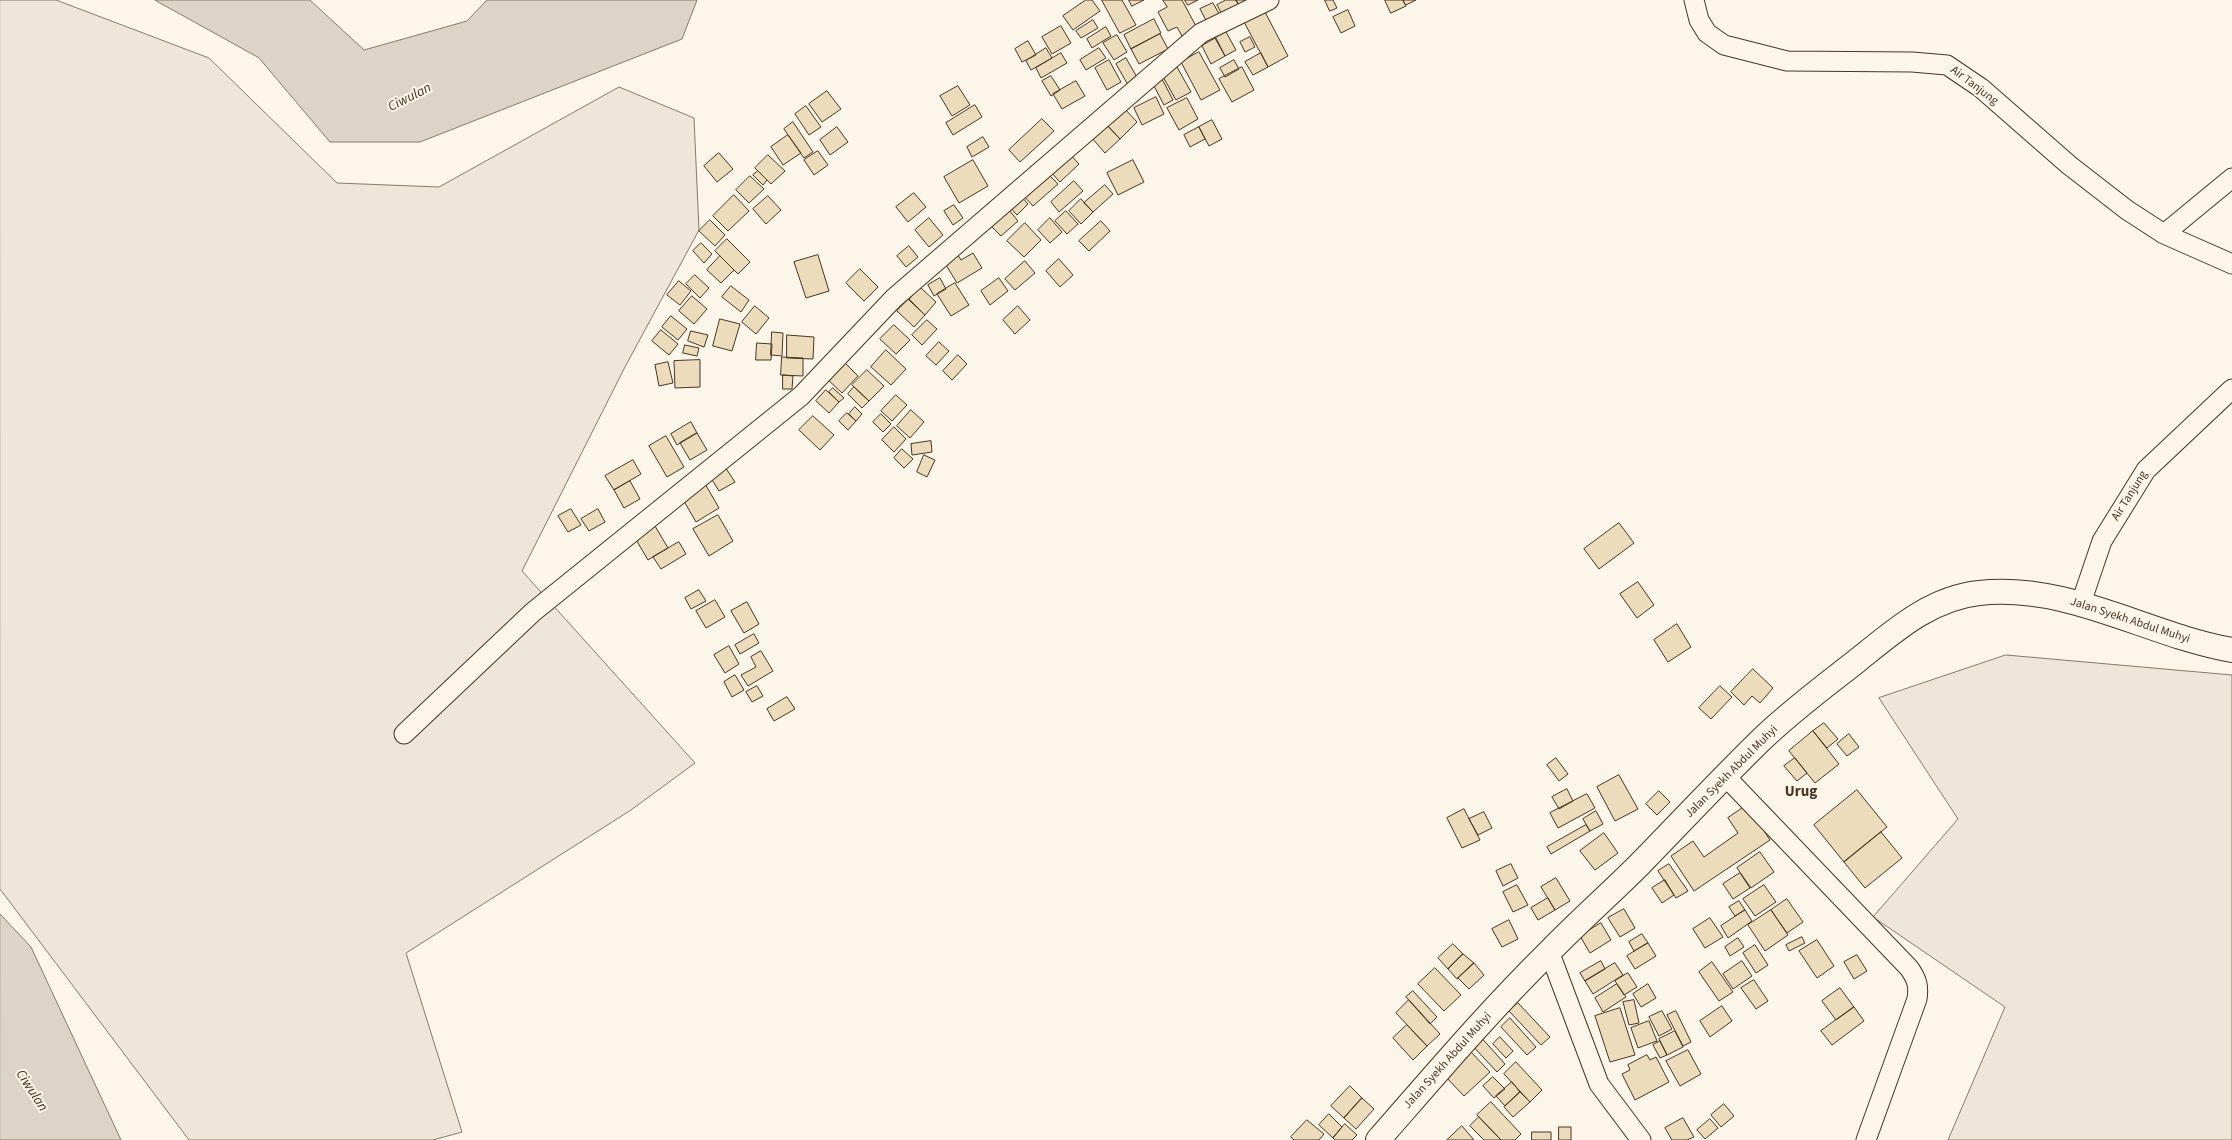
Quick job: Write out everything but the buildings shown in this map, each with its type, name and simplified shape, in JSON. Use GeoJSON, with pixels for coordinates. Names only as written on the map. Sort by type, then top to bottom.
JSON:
{"type":"FeatureCollection","features":[{"type":"Feature","properties":{"kind":"main road","name":"Jalan Syekh Abdul Muhyi"},"geometry":{"type":"LineString","coordinates":[[1378,1140],[1549,951],[1608,896],[1776,727],[1826,685],[1916,615],[1952,598],[1980,592],[2019,593],[2081,603],[2206,645],[2232,650]]}},
{"type":"Feature","properties":{"kind":"street"},"geometry":{"type":"LineString","coordinates":[[404,734],[534,612],[809,388],[894,298],[1201,33],[1269,0]]}},
{"type":"Feature","properties":{"kind":"street","name":"Air Tanjung"},"geometry":{"type":"LineString","coordinates":[[1694,0],[1699,20],[1707,33],[1724,45],[1786,61],[1912,62],[1947,65],[1981,88],[2069,165],[2127,210],[2164,234],[2232,264]]}},
{"type":"Feature","properties":{"kind":"street"},"geometry":{"type":"LineString","coordinates":[[2164,234],[2232,178]]}},
{"type":"Feature","properties":{"kind":"street","name":"Air Tanjung"},"geometry":{"type":"LineString","coordinates":[[2081,603],[2102,540],[2146,470],[2232,389]]}},
{"type":"Feature","properties":{"kind":"street"},"geometry":{"type":"LineString","coordinates":[[1726,777],[1916,977],[1918,989],[1916,999],[1866,1140]]}},
{"type":"Feature","properties":{"kind":"street"},"geometry":{"type":"LineString","coordinates":[[1549,951],[1599,1084],[1641,1140]]}},
{"type":"Feature","properties":{"kind":"shaded area"},"geometry":{"type":"Polygon","coordinates":[[[0,0],[56,0],[209,58],[337,183],[439,187],[619,87],[694,118],[699,230],[626,365],[522,571],[695,763],[631,810],[406,953],[462,1132],[433,1140],[189,1140],[0,889],[0,0]]]}},
{"type":"Feature","properties":{"kind":"shaded area"},"geometry":{"type":"Polygon","coordinates":[[[2006,655],[2232,675],[2232,1140],[1948,1140],[2005,1007],[1873,917],[1958,819],[1879,698],[2006,655]]]}},
{"type":"Feature","properties":{"kind":"water","name":"Ciwulan"},"geometry":{"type":"Polygon","coordinates":[[[155,0],[310,0],[364,50],[467,21],[487,0],[697,0],[682,39],[420,142],[330,142],[259,58],[155,0]]]}},
{"type":"Feature","properties":{"kind":"water","name":"Ciwulan"},"geometry":{"type":"Polygon","coordinates":[[[0,914],[31,947],[121,1140],[0,1140],[0,914]]]}},
{"type":"Feature","properties":{"kind":"district","name":"Urug"},"geometry":{"type":"Point","coordinates":[1801,793]}}]}
